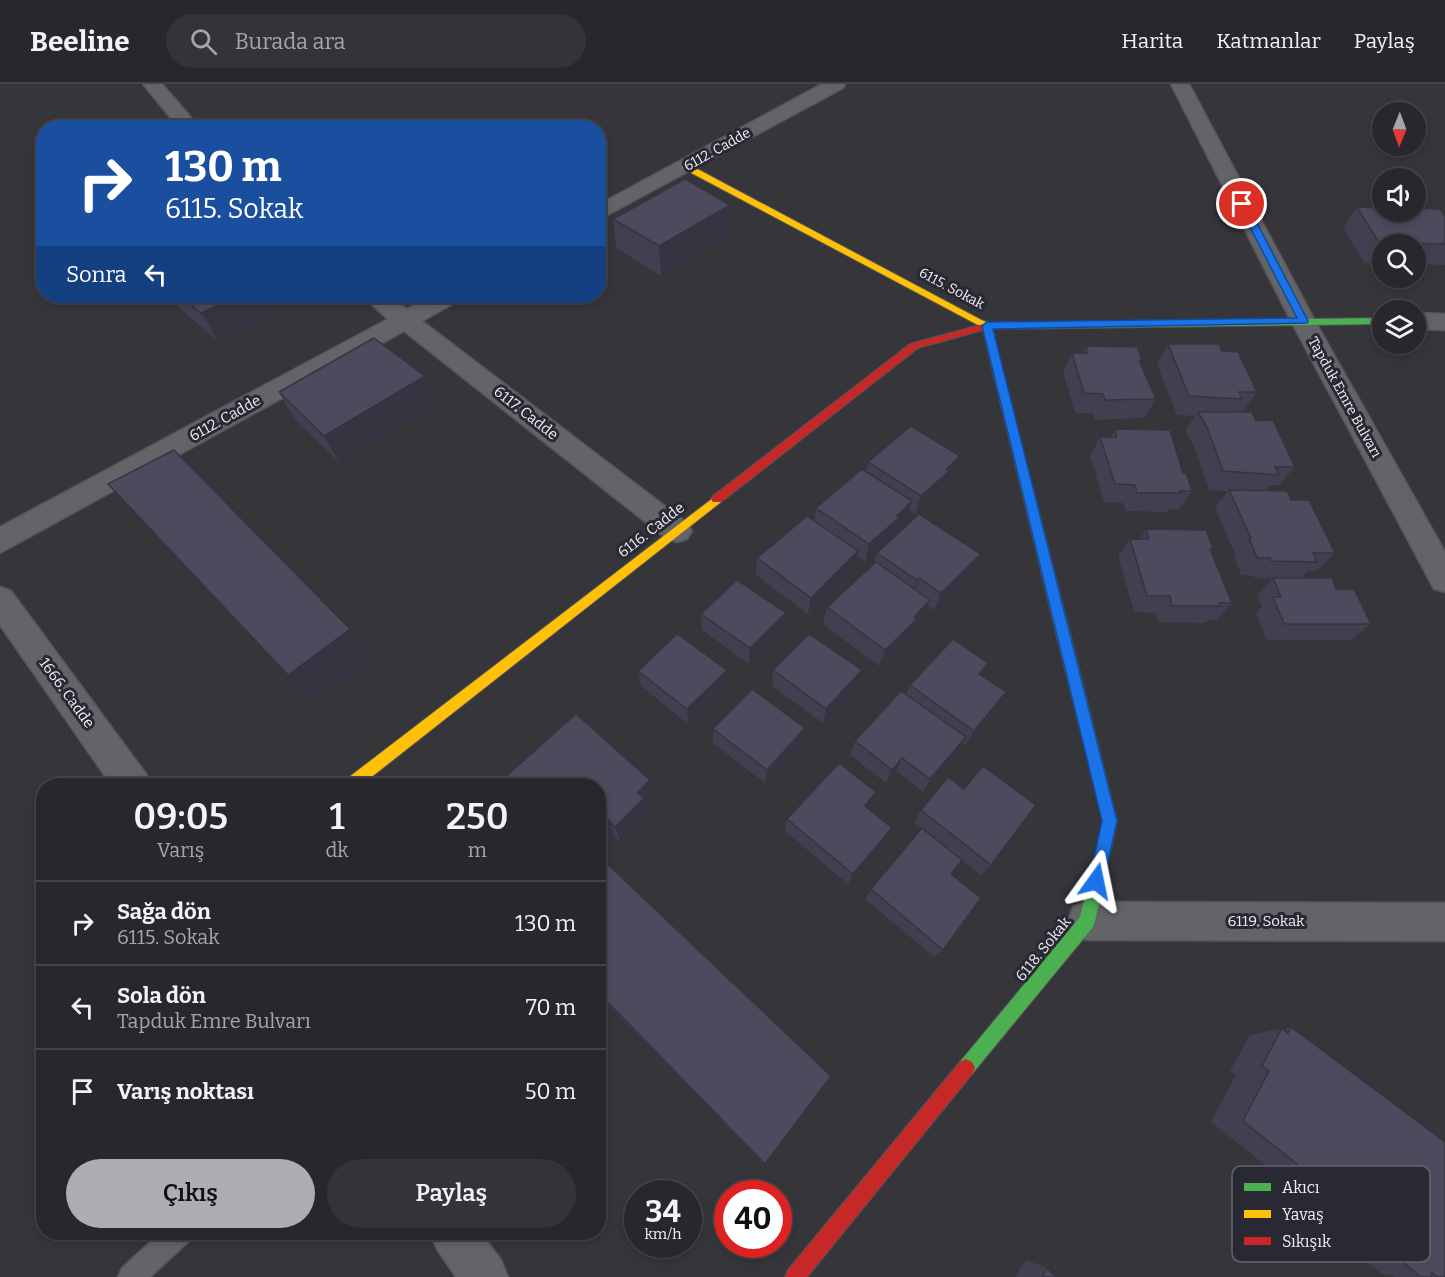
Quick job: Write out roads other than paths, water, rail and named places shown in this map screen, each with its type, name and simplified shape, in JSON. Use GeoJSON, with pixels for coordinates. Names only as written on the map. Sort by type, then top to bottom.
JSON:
{"type":"FeatureCollection","features":[{"type":"Feature","properties":{"kind":"street"},"geometry":{"type":"LineString","coordinates":[[152,84],[183,120]]}},
{"type":"Feature","properties":{"kind":"street","name":"6112. Cadde"},"geometry":{"type":"LineString","coordinates":[[606,210],[836,84]]}},
{"type":"Feature","properties":{"kind":"street","name":"Tapduk Emre Bulvarı"},"geometry":{"type":"LineString","coordinates":[[1180,84],[1303,321],[1445,580]]}},
{"type":"Feature","properties":{"kind":"street","name":"6115. Sokak"},"geometry":{"type":"LineString","coordinates":[[685,166],[987,326],[1372,321]]}},
{"type":"Feature","properties":{"kind":"street","name":"6117. Cadde"},"geometry":{"type":"LineString","coordinates":[[384,303],[677,531]]}},
{"type":"Feature","properties":{"kind":"street","name":"6112. Cadde"},"geometry":{"type":"LineString","coordinates":[[0,541],[437,303]]}},
{"type":"Feature","properties":{"kind":"street"},"geometry":{"type":"LineString","coordinates":[[1426,321],[1445,321]]}},
{"type":"Feature","properties":{"kind":"street","name":"6116. Cadde"},"geometry":{"type":"LineString","coordinates":[[359,778],[914,346],[987,326]]}},
{"type":"Feature","properties":{"kind":"street","name":"6118. Sokak"},"geometry":{"type":"LineString","coordinates":[[795,1277],[1087,921],[1110,821],[987,326]]}},
{"type":"Feature","properties":{"kind":"street","name":"1666. Cadde"},"geometry":{"type":"LineString","coordinates":[[0,600],[127,778]]}},
{"type":"Feature","properties":{"kind":"street","name":"6119. Sokak"},"geometry":{"type":"LineString","coordinates":[[1087,921],[1445,922]]}},
{"type":"Feature","properties":{"kind":"street"},"geometry":{"type":"LineString","coordinates":[[458,1240],[484,1277]]}},
{"type":"Feature","properties":{"kind":"lane"},"geometry":{"type":"LineString","coordinates":[[131,1277],[171,1240]]}}]}
